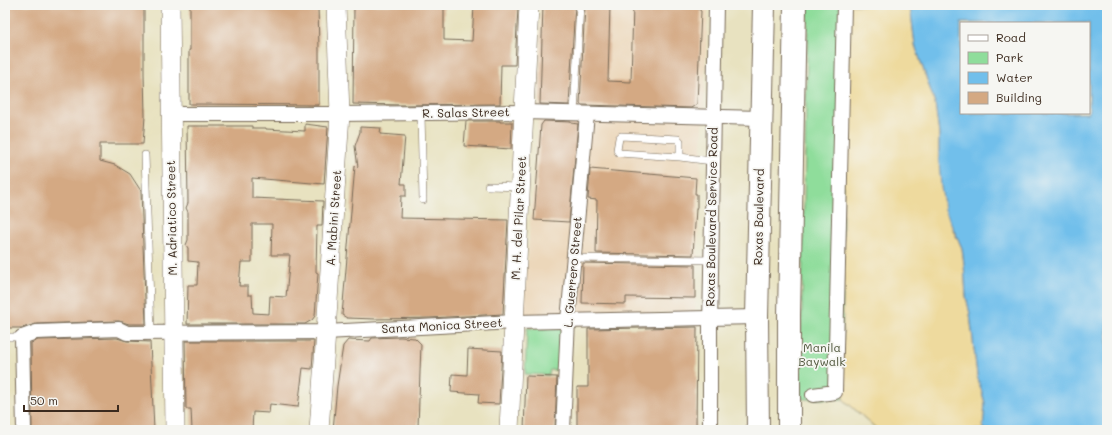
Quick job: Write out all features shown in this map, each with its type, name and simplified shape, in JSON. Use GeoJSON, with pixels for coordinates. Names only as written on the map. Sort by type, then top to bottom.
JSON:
{"type":"FeatureCollection","features":[{"type":"Feature","properties":{"kind":"highway","name":"Roxas Boulevard"},"geometry":{"type":"LineString","coordinates":[[758,430],[757,317],[764,5]]}},
{"type":"Feature","properties":{"kind":"highway"},"geometry":{"type":"LineString","coordinates":[[789,430],[789,315],[796,5]]}},
{"type":"Feature","properties":{"kind":"main road","name":"M. Adriatico Street"},"geometry":{"type":"LineString","coordinates":[[170,5],[175,430]]}},
{"type":"Feature","properties":{"kind":"main road","name":"A. Mabini Street"},"geometry":{"type":"LineString","coordinates":[[318,430],[340,114],[336,5]]}},
{"type":"Feature","properties":{"kind":"main road","name":"M. H. del Pilar Street"},"geometry":{"type":"LineString","coordinates":[[509,430],[529,5]]}},
{"type":"Feature","properties":{"kind":"street","name":"Roxas Boulevard Service Road"},"geometry":{"type":"LineString","coordinates":[[710,430],[712,161],[716,5]]}},
{"type":"Feature","properties":{"kind":"street"},"geometry":{"type":"LineString","coordinates":[[813,395],[835,392],[844,5]]}},
{"type":"Feature","properties":{"kind":"street","name":"R. Salas Street"},"geometry":{"type":"LineString","coordinates":[[171,114],[421,114],[524,112],[761,118]]}},
{"type":"Feature","properties":{"kind":"street","name":"L. Guerrero Street"},"geometry":{"type":"LineString","coordinates":[[563,430],[568,320],[574,258],[580,114]]}},
{"type":"Feature","properties":{"kind":"street","name":"Santa Monica Street"},"geometry":{"type":"LineString","coordinates":[[22,337],[36,332],[119,329],[127,333],[326,332],[568,320],[757,317]]}},
{"type":"Feature","properties":{"kind":"street"},"geometry":{"type":"LineString","coordinates":[[22,337],[24,430]]}},
{"type":"Feature","properties":{"kind":"lane"},"geometry":{"type":"LineString","coordinates":[[580,5],[580,114]]}},
{"type":"Feature","properties":{"kind":"lane"},"geometry":{"type":"LineString","coordinates":[[421,114],[423,200]]}},
{"type":"Feature","properties":{"kind":"lane"},"geometry":{"type":"LineString","coordinates":[[680,157],[680,141],[678,139],[621,136],[619,138],[617,150],[619,153],[680,157],[712,161]]}},
{"type":"Feature","properties":{"kind":"lane"},"geometry":{"type":"LineString","coordinates":[[146,155],[151,333]]}},
{"type":"Feature","properties":{"kind":"lane"},"geometry":{"type":"LineString","coordinates":[[488,186],[520,187]]}},
{"type":"Feature","properties":{"kind":"lane"},"geometry":{"type":"LineString","coordinates":[[574,258],[711,260]]}},
{"type":"Feature","properties":{"kind":"lane"},"geometry":{"type":"LineString","coordinates":[[5,337],[22,337]]}},
{"type":"Feature","properties":{"kind":"shaded area"},"geometry":{"type":"Polygon","coordinates":[[[540,5],[708,5],[695,312],[523,317],[539,106],[540,5]]]}},
{"type":"Feature","properties":{"kind":"green space","name":"Manila Baywalk"},"geometry":{"type":"Polygon","coordinates":[[[808,5],[847,5],[983,430],[878,430],[843,399],[800,399],[808,5]]]}},
{"type":"Feature","properties":{"kind":"green space"},"geometry":{"type":"Polygon","coordinates":[[[527,328],[562,329],[560,370],[550,370],[549,375],[525,374],[527,328]]]}},
{"type":"Feature","properties":{"kind":"sand"},"geometry":{"type":"Polygon","coordinates":[[[847,5],[910,5],[915,45],[935,103],[939,134],[939,160],[953,230],[962,248],[966,296],[970,314],[977,375],[985,403],[983,430],[878,430],[843,399],[843,171],[847,5]]]}},
{"type":"Feature","properties":{"kind":"water"},"geometry":{"type":"Polygon","coordinates":[[[910,5],[1107,5],[1107,430],[983,430],[985,403],[977,375],[970,314],[966,296],[962,248],[945,210],[941,187],[939,134],[935,103],[915,45],[910,5]]]}},
{"type":"Feature","properties":{"kind":"building"},"geometry":{"type":"Polygon","coordinates":[[[5,5],[144,5],[145,116],[143,144],[100,144],[100,161],[115,165],[130,174],[141,191],[146,324],[129,324],[119,321],[36,324],[22,328],[5,328],[5,5]]]}},
{"type":"Feature","properties":{"kind":"building"},"geometry":{"type":"Polygon","coordinates":[[[190,5],[318,5],[319,105],[189,104],[190,5]]]}},
{"type":"Feature","properties":{"kind":"building"},"geometry":{"type":"Polygon","coordinates":[[[354,5],[444,5],[444,40],[472,41],[474,6],[518,8],[515,65],[501,65],[500,104],[353,104],[354,5]]]}},
{"type":"Feature","properties":{"kind":"building"},"geometry":{"type":"Polygon","coordinates":[[[543,5],[575,5],[569,105],[540,104],[543,5]]]}},
{"type":"Feature","properties":{"kind":"building"},"geometry":{"type":"Polygon","coordinates":[[[585,5],[610,5],[608,81],[631,82],[633,5],[693,5],[701,11],[697,104],[691,108],[580,104],[585,5]]]}},
{"type":"Feature","properties":{"kind":"building"},"geometry":{"type":"Polygon","coordinates":[[[466,121],[512,122],[511,149],[464,146],[466,121]]]}},
{"type":"Feature","properties":{"kind":"building"},"geometry":{"type":"Polygon","coordinates":[[[544,121],[571,122],[578,124],[569,222],[534,220],[541,125],[544,121]]]}},
{"type":"Feature","properties":{"kind":"building"},"geometry":{"type":"Polygon","coordinates":[[[305,124],[328,127],[324,184],[252,178],[252,198],[323,201],[322,226],[317,226],[316,272],[318,273],[315,316],[312,320],[305,324],[187,324],[188,285],[197,285],[198,262],[188,261],[188,248],[186,245],[188,240],[188,212],[186,208],[188,203],[187,126],[252,126],[252,128],[305,131],[305,124]],[[252,224],[252,262],[241,262],[239,286],[248,286],[248,295],[252,295],[253,313],[269,314],[270,296],[286,297],[290,255],[271,255],[272,224],[252,224]]]}},
{"type":"Feature","properties":{"kind":"building"},"geometry":{"type":"Polygon","coordinates":[[[360,127],[381,128],[380,134],[405,136],[401,184],[406,184],[406,196],[401,196],[400,218],[508,220],[503,314],[375,319],[347,318],[342,315],[355,166],[358,167],[355,146],[360,132],[360,127]]]}},
{"type":"Feature","properties":{"kind":"building"},"geometry":{"type":"Polygon","coordinates":[[[590,169],[696,178],[695,194],[697,194],[697,207],[693,255],[596,253],[597,200],[588,199],[590,169]]]}},
{"type":"Feature","properties":{"kind":"building"},"geometry":{"type":"Polygon","coordinates":[[[583,263],[695,265],[695,298],[626,297],[626,304],[582,303],[583,263]]]}},
{"type":"Feature","properties":{"kind":"building"},"geometry":{"type":"Polygon","coordinates":[[[697,327],[696,430],[577,430],[577,387],[588,387],[588,329],[697,327]]]}},
{"type":"Feature","properties":{"kind":"building"},"geometry":{"type":"Polygon","coordinates":[[[117,338],[127,341],[150,342],[154,430],[32,430],[31,343],[38,340],[117,338]]]}},
{"type":"Feature","properties":{"kind":"building"},"geometry":{"type":"Polygon","coordinates":[[[372,338],[415,338],[421,344],[418,427],[395,426],[395,430],[333,430],[337,386],[343,346],[348,340],[370,341],[372,338]]]}},
{"type":"Feature","properties":{"kind":"building"},"geometry":{"type":"Polygon","coordinates":[[[185,341],[314,341],[312,369],[303,368],[298,407],[270,404],[269,413],[253,412],[252,430],[192,430],[191,409],[186,409],[185,341]]]}},
{"type":"Feature","properties":{"kind":"building"},"geometry":{"type":"Polygon","coordinates":[[[468,349],[502,351],[499,404],[478,403],[479,394],[451,392],[452,374],[467,375],[468,349]]]}},
{"type":"Feature","properties":{"kind":"building"},"geometry":{"type":"Polygon","coordinates":[[[526,376],[557,377],[555,430],[524,430],[526,376]]]}}]}
